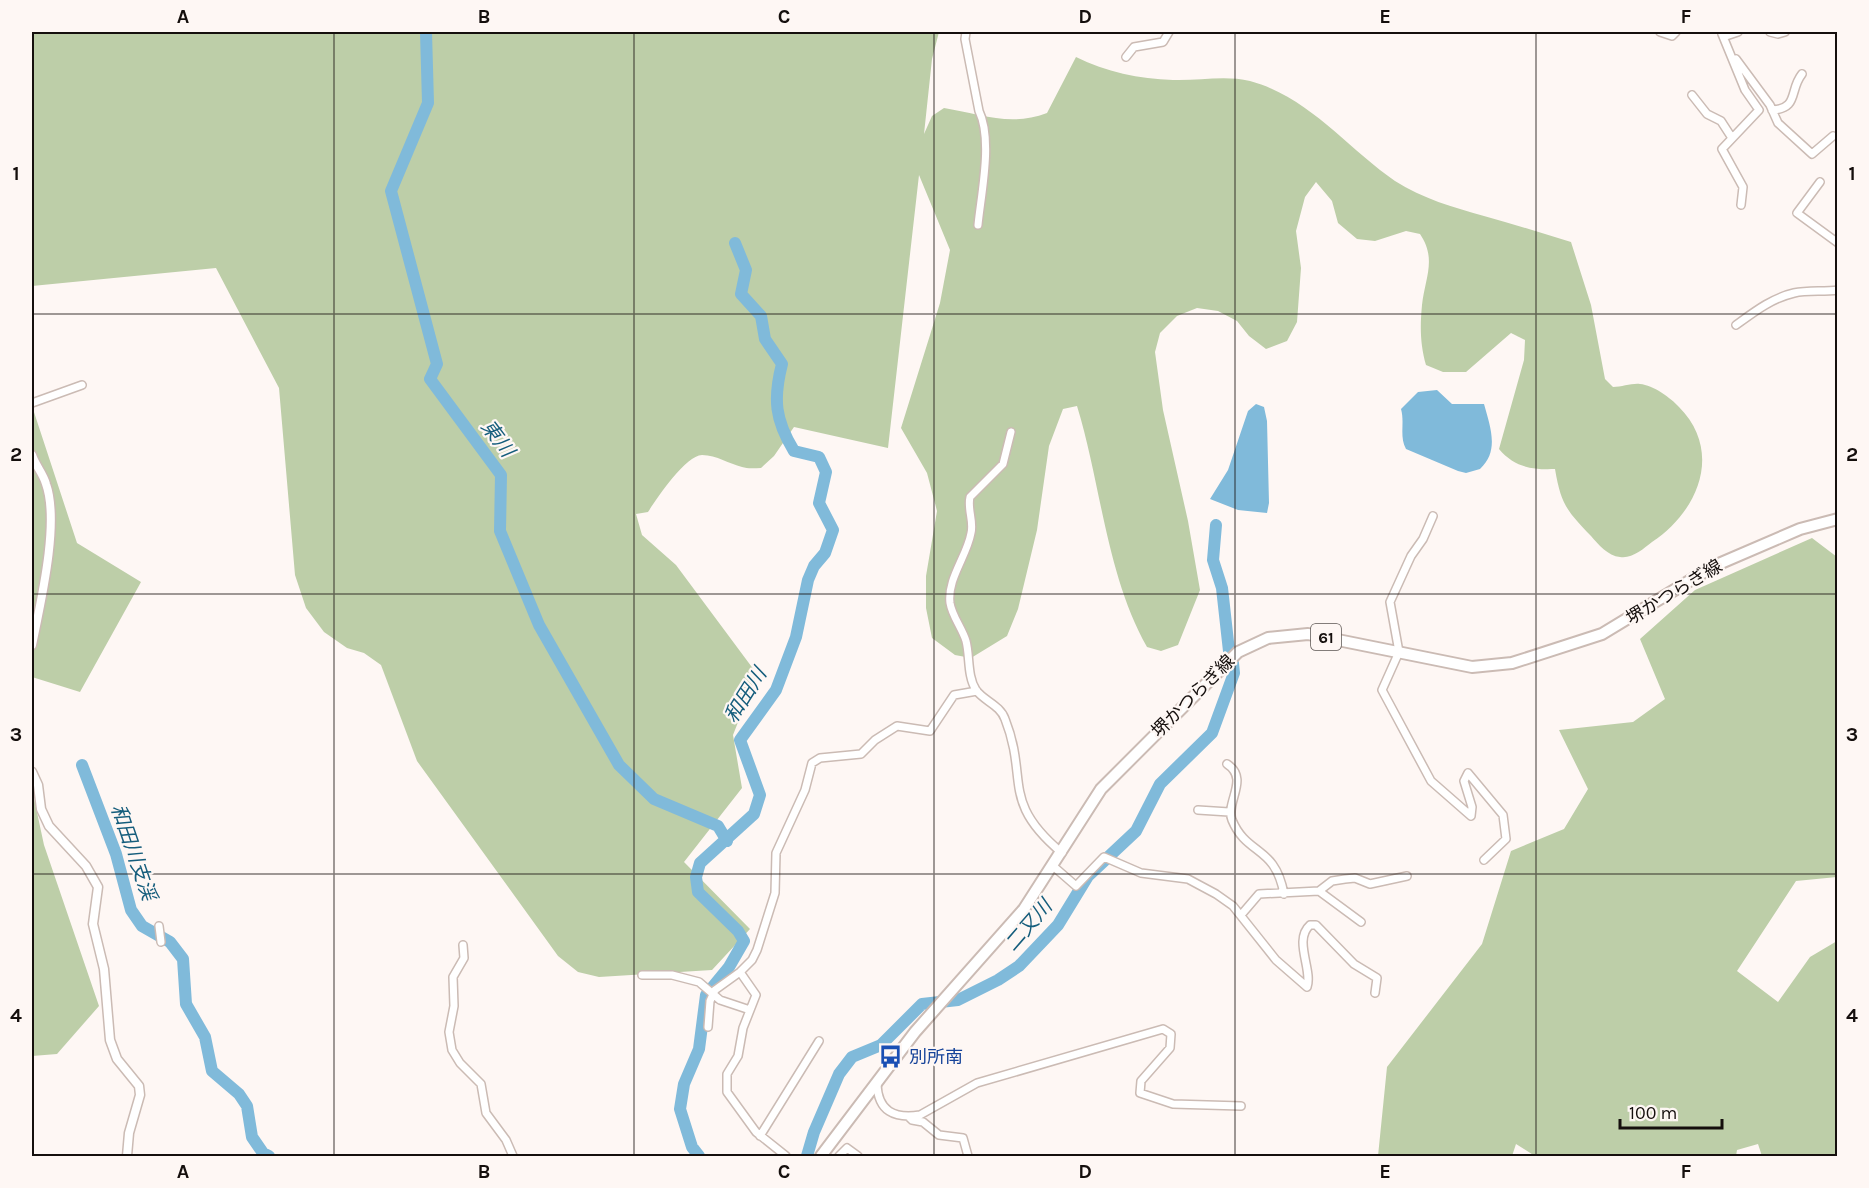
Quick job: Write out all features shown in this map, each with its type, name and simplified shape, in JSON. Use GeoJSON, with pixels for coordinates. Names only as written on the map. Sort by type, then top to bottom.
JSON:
{"type":"FeatureCollection","features":[{"type":"Feature","properties":{"kind":"main road","name":"堺かつらぎ線"},"geometry":{"type":"LineString","coordinates":[[821,1156],[934,1010],[1024,909],[1101,789],[1212,675],[1238,652],[1268,638],[1308,634],[1472,667],[1522,660],[1602,634],[1714,566],[1800,529],[1838,519]]}},
{"type":"Feature","properties":{"kind":"street"},"geometry":{"type":"LineString","coordinates":[[966,32],[965,39],[979,111],[983,120],[985,165],[978,225]]}},
{"type":"Feature","properties":{"kind":"street"},"geometry":{"type":"LineString","coordinates":[[1126,57],[1134,47],[1163,42],[1168,32]]}},
{"type":"Feature","properties":{"kind":"street"},"geometry":{"type":"LineString","coordinates":[[1660,32],[1672,36],[1676,32]]}},
{"type":"Feature","properties":{"kind":"street"},"geometry":{"type":"LineString","coordinates":[[1721,33],[1726,36],[1738,32]]}},
{"type":"Feature","properties":{"kind":"street"},"geometry":{"type":"LineString","coordinates":[[1770,32],[1778,34],[1785,32]]}},
{"type":"Feature","properties":{"kind":"street"},"geometry":{"type":"LineString","coordinates":[[1721,33],[1772,110],[1778,123],[1812,154],[1833,136]]}},
{"type":"Feature","properties":{"kind":"street"},"geometry":{"type":"LineString","coordinates":[[1727,44],[1745,90],[1759,110],[1722,150],[1743,187],[1741,205]]}},
{"type":"Feature","properties":{"kind":"street"},"geometry":{"type":"LineString","coordinates":[[1772,110],[1790,104],[1802,74]]}},
{"type":"Feature","properties":{"kind":"street"},"geometry":{"type":"LineString","coordinates":[[1692,95],[1707,114],[1721,121],[1732,138]]}},
{"type":"Feature","properties":{"kind":"street"},"geometry":{"type":"LineString","coordinates":[[1820,182],[1797,213],[1838,243]]}},
{"type":"Feature","properties":{"kind":"street"},"geometry":{"type":"LineString","coordinates":[[1736,325],[1770,302],[1796,292],[1838,290]]}},
{"type":"Feature","properties":{"kind":"street"},"geometry":{"type":"LineString","coordinates":[[32,403],[82,385]]}},
{"type":"Feature","properties":{"kind":"street"},"geometry":{"type":"LineString","coordinates":[[1011,432],[1002,464],[970,497],[971,534],[950,591],[950,605],[966,640],[972,681],[977,691],[1001,711],[1005,718],[1019,798],[1028,818],[1041,836],[1062,853]]}},
{"type":"Feature","properties":{"kind":"street"},"geometry":{"type":"LineString","coordinates":[[32,455],[46,482],[49,530],[47,569],[32,645]]}},
{"type":"Feature","properties":{"kind":"street"},"geometry":{"type":"LineString","coordinates":[[1433,516],[1390,602],[1399,652],[1382,690],[1431,782],[1471,816],[1472,807],[1464,781],[1468,773],[1503,815],[1506,839],[1484,860]]}},
{"type":"Feature","properties":{"kind":"street"},"geometry":{"type":"LineString","coordinates":[[708,1027],[710,1001],[713,994],[752,960],[757,950],[775,893],[776,853],[805,790],[812,764],[820,758],[861,754],[875,740],[897,726],[930,731],[954,695],[977,691]]}},
{"type":"Feature","properties":{"kind":"street"},"geometry":{"type":"LineString","coordinates":[[1227,764],[1235,774],[1237,784],[1229,812],[1233,822],[1251,846],[1262,850],[1274,864],[1280,875],[1284,894]]}},
{"type":"Feature","properties":{"kind":"street"},"geometry":{"type":"LineString","coordinates":[[32,772],[38,786],[41,809],[49,826],[86,866],[98,887],[93,924],[104,969],[110,1040],[117,1059],[136,1078],[140,1095],[129,1133],[127,1156]]}},
{"type":"Feature","properties":{"kind":"street"},"geometry":{"type":"LineString","coordinates":[[1198,810],[1229,812]]}},
{"type":"Feature","properties":{"kind":"street"},"geometry":{"type":"LineString","coordinates":[[1053,866],[1076,886],[1104,857],[1142,873],[1188,879],[1216,894],[1241,915],[1276,960],[1307,987],[1309,979],[1304,963],[1304,935],[1306,929],[1316,925],[1354,964],[1377,978],[1375,993]]}},
{"type":"Feature","properties":{"kind":"street"},"geometry":{"type":"LineString","coordinates":[[1241,915],[1259,894],[1319,891],[1332,881],[1345,879],[1355,878],[1370,884],[1407,876]]}},
{"type":"Feature","properties":{"kind":"street"},"geometry":{"type":"LineString","coordinates":[[1319,891],[1361,922]]}},
{"type":"Feature","properties":{"kind":"street"},"geometry":{"type":"LineString","coordinates":[[159,926],[161,942]]}},
{"type":"Feature","properties":{"kind":"street"},"geometry":{"type":"LineString","coordinates":[[463,945],[464,958],[453,977],[454,1006],[449,1032],[452,1050],[460,1063],[481,1084],[486,1113],[506,1140],[513,1156]]}},
{"type":"Feature","properties":{"kind":"street"},"geometry":{"type":"LineString","coordinates":[[740,972],[756,995],[743,1028],[739,1052],[727,1074],[726,1083],[731,1101],[760,1136],[786,1156]]}},
{"type":"Feature","properties":{"kind":"street"},"geometry":{"type":"LineString","coordinates":[[642,975],[672,975],[699,982],[725,1003],[750,1010]]}},
{"type":"Feature","properties":{"kind":"street"},"geometry":{"type":"LineString","coordinates":[[909,1116],[936,1107],[977,1083],[1162,1029],[1171,1034],[1170,1048],[1141,1081],[1140,1093],[1173,1104],[1241,1106]]}},
{"type":"Feature","properties":{"kind":"street"},"geometry":{"type":"LineString","coordinates":[[760,1136],[819,1041]]}},
{"type":"Feature","properties":{"kind":"street"},"geometry":{"type":"LineString","coordinates":[[877,1081],[880,1103],[886,1110],[923,1122],[939,1135],[963,1137],[968,1156]]}},
{"type":"Feature","properties":{"kind":"street"},"geometry":{"type":"LineString","coordinates":[[839,1156],[847,1148],[858,1156]]}},
{"type":"Feature","properties":{"kind":"green space"},"geometry":{"type":"Polygon","coordinates":[[[32,32],[939,32],[932,59],[924,134],[932,116],[944,108],[1008,119],[1033,117],[1047,113],[1076,57],[1111,71],[1148,78],[1182,80],[1231,78],[1250,81],[1291,99],[1309,111],[1377,168],[1416,193],[1450,206],[1571,242],[1591,305],[1605,379],[1613,387],[1637,384],[1656,389],[1679,407],[1692,424],[1700,442],[1702,461],[1700,479],[1693,497],[1682,514],[1668,529],[1641,550],[1624,557],[1611,554],[1604,549],[1566,506],[1562,499],[1555,469],[1539,469],[1517,464],[1499,449],[1524,360],[1525,340],[1511,333],[1466,372],[1443,372],[1426,365],[1421,320],[1429,260],[1420,234],[1406,231],[1375,241],[1357,239],[1338,223],[1332,201],[1316,182],[1305,197],[1296,231],[1301,268],[1297,322],[1287,341],[1266,349],[1249,336],[1237,321],[1218,311],[1197,308],[1177,316],[1160,333],[1155,352],[1163,410],[1188,521],[1200,590],[1178,645],[1161,651],[1147,647],[1133,619],[1113,559],[1077,406],[1063,409],[1049,446],[1037,530],[1018,609],[1007,636],[971,658],[955,655],[932,638],[926,608],[926,576],[937,511],[927,473],[901,428],[940,303],[950,250],[919,175],[888,448],[794,427],[774,456],[761,468],[744,468],[707,455],[695,457],[672,479],[648,512],[636,514],[642,535],[676,565],[757,674],[733,735],[742,788],[684,862],[750,929],[712,970],[599,977],[578,972],[558,956],[417,761],[381,665],[364,653],[347,648],[324,632],[306,608],[295,575],[279,388],[216,268],[32,286],[32,32]]]}},
{"type":"Feature","properties":{"kind":"green space"},"geometry":{"type":"Polygon","coordinates":[[[32,406],[77,543],[141,582],[80,692],[32,677],[32,406]]]}},
{"type":"Feature","properties":{"kind":"green space"},"geometry":{"type":"Polygon","coordinates":[[[1812,538],[1837,557],[1837,877],[1796,881],[1737,971],[1778,1002],[1810,957],[1837,941],[1837,1156],[1762,1156],[1758,1144],[1737,1150],[1736,1156],[1535,1156],[1516,1144],[1512,1156],[1378,1156],[1387,1067],[1482,944],[1511,851],[1564,829],[1588,789],[1559,730],[1633,722],[1665,699],[1640,639],[1695,590],[1812,538]]]}},
{"type":"Feature","properties":{"kind":"green space"},"geometry":{"type":"Polygon","coordinates":[[[32,789],[44,845],[99,1006],[57,1054],[32,1056],[32,789]]]}},
{"type":"Feature","properties":{"kind":"water"},"geometry":{"type":"Polygon","coordinates":[[[1437,390],[1452,404],[1484,404],[1491,429],[1492,446],[1486,462],[1480,469],[1466,473],[1458,471],[1406,449],[1401,409],[1418,392],[1437,390]]]}},
{"type":"Feature","properties":{"kind":"water"},"geometry":{"type":"Polygon","coordinates":[[[1256,404],[1264,407],[1267,421],[1269,503],[1267,513],[1238,510],[1210,499],[1228,470],[1248,411],[1256,404]]]}},
{"type":"Feature","properties":{"kind":"waterway","name":"東川"},"geometry":{"type":"LineString","coordinates":[[426,32],[428,103],[391,191],[437,364],[430,379],[501,475],[500,531],[539,625],[619,765],[654,799],[718,826],[727,841]]}},
{"type":"Feature","properties":{"kind":"waterway","name":"和田川"},"geometry":{"type":"LineString","coordinates":[[699,1156],[692,1147],[680,1109],[684,1084],[699,1049],[706,995],[729,967],[744,941],[738,931],[698,892],[696,877],[700,863],[754,814],[760,795],[740,740],[776,690],[796,637],[808,580],[814,566],[825,553],[833,530],[819,503],[826,472],[819,457],[794,451],[779,419],[777,388],[782,364],[765,339],[761,316],[741,294],[746,270],[735,243]]}},
{"type":"Feature","properties":{"kind":"waterway","name":"二又川"},"geometry":{"type":"LineString","coordinates":[[1216,525],[1213,560],[1222,588],[1229,651]]}},
{"type":"Feature","properties":{"kind":"waterway","name":"二又川"},"geometry":{"type":"LineString","coordinates":[[807,1156],[814,1132],[839,1074],[852,1057],[881,1045],[922,1004],[958,1000],[998,980],[1019,966],[1058,925],[1088,876],[1136,831],[1160,784],[1212,733],[1234,673],[1233,663]]}},
{"type":"Feature","properties":{"kind":"waterway","name":"和田川支渓"},"geometry":{"type":"LineString","coordinates":[[82,765],[116,854],[131,910],[142,926],[170,942],[183,959],[186,1004],[205,1037],[212,1071],[239,1094],[247,1106],[252,1137],[263,1153],[269,1156]]}},
{"type":"Feature","properties":{"kind":"place","name":"別所南"},"geometry":{"type":"Point","coordinates":[891,1057]}}]}
